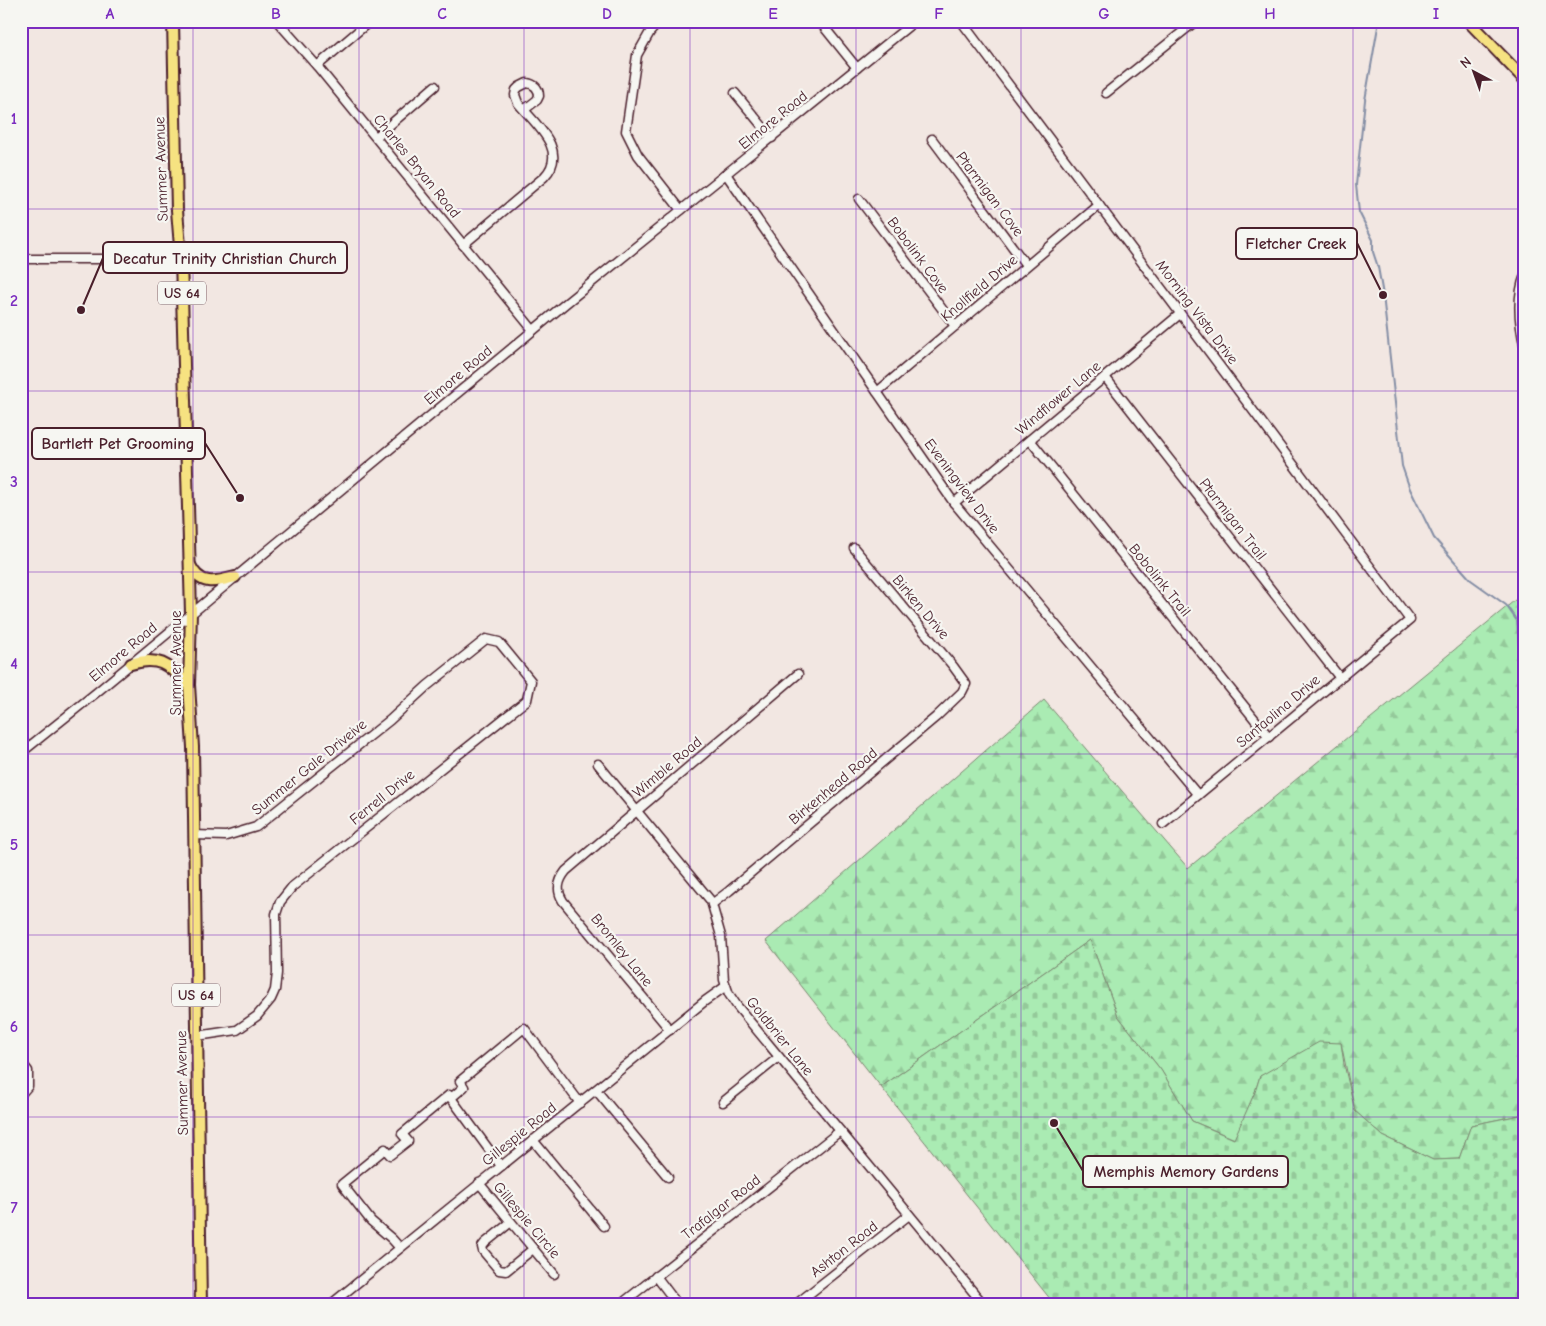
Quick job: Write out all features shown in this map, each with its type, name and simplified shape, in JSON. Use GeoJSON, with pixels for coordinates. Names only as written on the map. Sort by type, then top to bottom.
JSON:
{"type":"FeatureCollection","features":[{"type":"Feature","properties":{"kind":"main road","name":"Summer Avenue"},"geometry":{"type":"LineString","coordinates":[[173,21],[177,210],[181,258],[190,564],[189,685],[193,747],[201,1305]]}},
{"type":"Feature","properties":{"kind":"main road"},"geometry":{"type":"LineString","coordinates":[[1468,21],[1525,80]]}},
{"type":"Feature","properties":{"kind":"main road"},"geometry":{"type":"LineString","coordinates":[[190,564],[196,575],[209,582],[235,577]]}},
{"type":"Feature","properties":{"kind":"main road"},"geometry":{"type":"LineString","coordinates":[[131,664],[150,660],[162,663],[172,669],[189,685]]}},
{"type":"Feature","properties":{"kind":"street","name":"Charles Bryan Road"},"geometry":{"type":"LineString","coordinates":[[277,21],[376,137],[533,330]]}},
{"type":"Feature","properties":{"kind":"street"},"geometry":{"type":"LineString","coordinates":[[317,66],[370,21]]}},
{"type":"Feature","properties":{"kind":"street"},"geometry":{"type":"LineString","coordinates":[[660,21],[650,32],[637,55],[626,131],[638,155],[681,210]]}},
{"type":"Feature","properties":{"kind":"street","name":"Elmore Road"},"geometry":{"type":"LineString","coordinates":[[21,752],[131,664],[533,330],[915,21]]}},
{"type":"Feature","properties":{"kind":"street","name":"Morning Vista Drive"},"geometry":{"type":"LineString","coordinates":[[961,21],[1410,620]]}},
{"type":"Feature","properties":{"kind":"street"},"geometry":{"type":"LineString","coordinates":[[1106,93],[1196,21]]}},
{"type":"Feature","properties":{"kind":"street"},"geometry":{"type":"LineString","coordinates":[[820,22],[857,68]]}},
{"type":"Feature","properties":{"kind":"street"},"geometry":{"type":"LineString","coordinates":[[376,137],[434,86]]}},
{"type":"Feature","properties":{"kind":"street"},"geometry":{"type":"LineString","coordinates":[[735,93],[772,138]]}},
{"type":"Feature","properties":{"kind":"street"},"geometry":{"type":"LineString","coordinates":[[463,245],[553,168],[554,153],[550,143],[524,110]]}},
{"type":"Feature","properties":{"kind":"street","name":"Ptarmigan Cove"},"geometry":{"type":"LineString","coordinates":[[932,139],[1026,265]]}},
{"type":"Feature","properties":{"kind":"street","name":"Eveningview Drive"},"geometry":{"type":"LineString","coordinates":[[726,174],[954,503],[1198,795]]}},
{"type":"Feature","properties":{"kind":"street","name":"Bobolink Cove"},"geometry":{"type":"LineString","coordinates":[[859,199],[954,326]]}},
{"type":"Feature","properties":{"kind":"street","name":"Knollfield Drive"},"geometry":{"type":"LineString","coordinates":[[877,392],[1099,205]]}},
{"type":"Feature","properties":{"kind":"street"},"geometry":{"type":"LineString","coordinates":[[21,259],[181,258]]}},
{"type":"Feature","properties":{"kind":"street"},"geometry":{"type":"LineString","coordinates":[[1525,275],[1522,281],[1519,310],[1525,348]]}},
{"type":"Feature","properties":{"kind":"street","name":"Windflower Lane"},"geometry":{"type":"LineString","coordinates":[[954,503],[1180,314]]}},
{"type":"Feature","properties":{"kind":"street","name":"Ptarmigan Trail"},"geometry":{"type":"LineString","coordinates":[[1105,377],[1340,678]]}},
{"type":"Feature","properties":{"kind":"street","name":"Bobolink Trail"},"geometry":{"type":"LineString","coordinates":[[1030,440],[1269,737]]}},
{"type":"Feature","properties":{"kind":"street","name":"Birken Drive"},"geometry":{"type":"LineString","coordinates":[[854,548],[966,684]]}},
{"type":"Feature","properties":{"kind":"street","name":"Santaolina Drive"},"geometry":{"type":"LineString","coordinates":[[1163,824],[1410,620]]}},
{"type":"Feature","properties":{"kind":"street","name":"Ferrell Drive"},"geometry":{"type":"LineString","coordinates":[[197,1036],[237,1030],[256,1016],[271,999],[275,990],[277,973],[276,914],[280,902],[292,887],[527,700],[531,681],[499,642],[486,639],[427,686]]}},
{"type":"Feature","properties":{"kind":"street","name":"Wimble Road"},"geometry":{"type":"LineString","coordinates":[[559,885],[566,871],[798,674]]}},
{"type":"Feature","properties":{"kind":"street","name":"Birkenhead Road"},"geometry":{"type":"LineString","coordinates":[[712,904],[941,712],[962,692],[966,684]]}},
{"type":"Feature","properties":{"kind":"street","name":"Summer Gale Driveive"},"geometry":{"type":"LineString","coordinates":[[194,835],[226,836],[256,827],[383,725],[427,686]]}},
{"type":"Feature","properties":{"kind":"street","name":"Goldbrier Lane"},"geometry":{"type":"LineString","coordinates":[[598,764],[693,878],[712,904],[721,936],[726,986],[737,1006],[984,1305]]}},
{"type":"Feature","properties":{"kind":"street"},"geometry":{"type":"LineString","coordinates":[[549,885],[559,885]]}},
{"type":"Feature","properties":{"kind":"street","name":"Bromley Lane"},"geometry":{"type":"LineString","coordinates":[[559,885],[560,896],[563,901],[670,1030]]}},
{"type":"Feature","properties":{"kind":"street","name":"Gillespie Road"},"geometry":{"type":"LineString","coordinates":[[330,1305],[479,1183],[726,986]]}},
{"type":"Feature","properties":{"kind":"street"},"geometry":{"type":"LineString","coordinates":[[451,1098],[464,1087],[460,1081],[524,1028],[580,1103]]}},
{"type":"Feature","properties":{"kind":"street"},"geometry":{"type":"LineString","coordinates":[[723,1102],[779,1057]]}},
{"type":"Feature","properties":{"kind":"street"},"geometry":{"type":"LineString","coordinates":[[21,1062],[28,1071],[28,1086],[21,1094]]}},
{"type":"Feature","properties":{"kind":"street"},"geometry":{"type":"LineString","coordinates":[[596,1090],[668,1177]]}},
{"type":"Feature","properties":{"kind":"street"},"geometry":{"type":"LineString","coordinates":[[400,1248],[370,1221],[342,1184],[385,1149],[390,1155],[408,1141],[402,1134],[449,1095],[501,1166]]}},
{"type":"Feature","properties":{"kind":"street","name":"Trafalgar Road"},"geometry":{"type":"LineString","coordinates":[[620,1305],[840,1131]]}},
{"type":"Feature","properties":{"kind":"street"},"geometry":{"type":"LineString","coordinates":[[533,1140],[604,1226]]}},
{"type":"Feature","properties":{"kind":"street","name":"Gillespie Circle"},"geometry":{"type":"LineString","coordinates":[[479,1183],[554,1274]]}},
{"type":"Feature","properties":{"kind":"street","name":"Ashton Road"},"geometry":{"type":"LineString","coordinates":[[795,1305],[909,1215]]}},
{"type":"Feature","properties":{"kind":"street"},"geometry":{"type":"LineString","coordinates":[[511,1222],[485,1243],[482,1247],[483,1252],[502,1272],[533,1248]]}},
{"type":"Feature","properties":{"kind":"street"},"geometry":{"type":"LineString","coordinates":[[656,1276],[678,1305]]}},
{"type":"Feature","properties":{"kind":"street"},"geometry":{"type":"LineString","coordinates":[[969,1305],[978,1298]]}},
{"type":"Feature","properties":{"kind":"green space"},"geometry":{"type":"Polygon","coordinates":[[[1520,596],[1525,605],[1525,1114],[1471,1125],[1459,1159],[1433,1160],[1383,1136],[1355,1111],[1341,1043],[1260,1076],[1235,1139],[1192,1121],[1161,1070],[1118,1016],[1090,940],[881,1087],[766,941],[1044,700],[1188,868],[1520,596]]]}},
{"type":"Feature","properties":{"kind":"green space"},"geometry":{"type":"Polygon","coordinates":[[[1090,940],[1118,1016],[1161,1070],[1192,1121],[1234,1139],[1260,1076],[1319,1042],[1341,1043],[1355,1111],[1383,1136],[1433,1160],[1459,1159],[1471,1125],[1525,1114],[1525,1305],[1055,1305],[881,1087],[1090,940]]]}},
{"type":"Feature","properties":{"kind":"waterway"},"geometry":{"type":"LineString","coordinates":[[1379,21],[1365,100],[1356,185],[1359,212],[1373,240],[1373,252],[1383,295],[1402,466],[1410,489],[1434,538],[1471,580],[1506,605],[1517,621],[1519,647],[1525,660]]}},
{"type":"Feature","properties":{"kind":"place","name":"Fletcher Creek"},"geometry":{"type":"Point","coordinates":[1383,295]}},
{"type":"Feature","properties":{"kind":"place","name":"Decatur Trinity Christian Church"},"geometry":{"type":"Point","coordinates":[81,310]}},
{"type":"Feature","properties":{"kind":"place","name":"Bartlett Pet Grooming"},"geometry":{"type":"Point","coordinates":[240,498]}},
{"type":"Feature","properties":{"kind":"place","name":"Memphis Memory Gardens"},"geometry":{"type":"Point","coordinates":[1054,1123]}}]}
